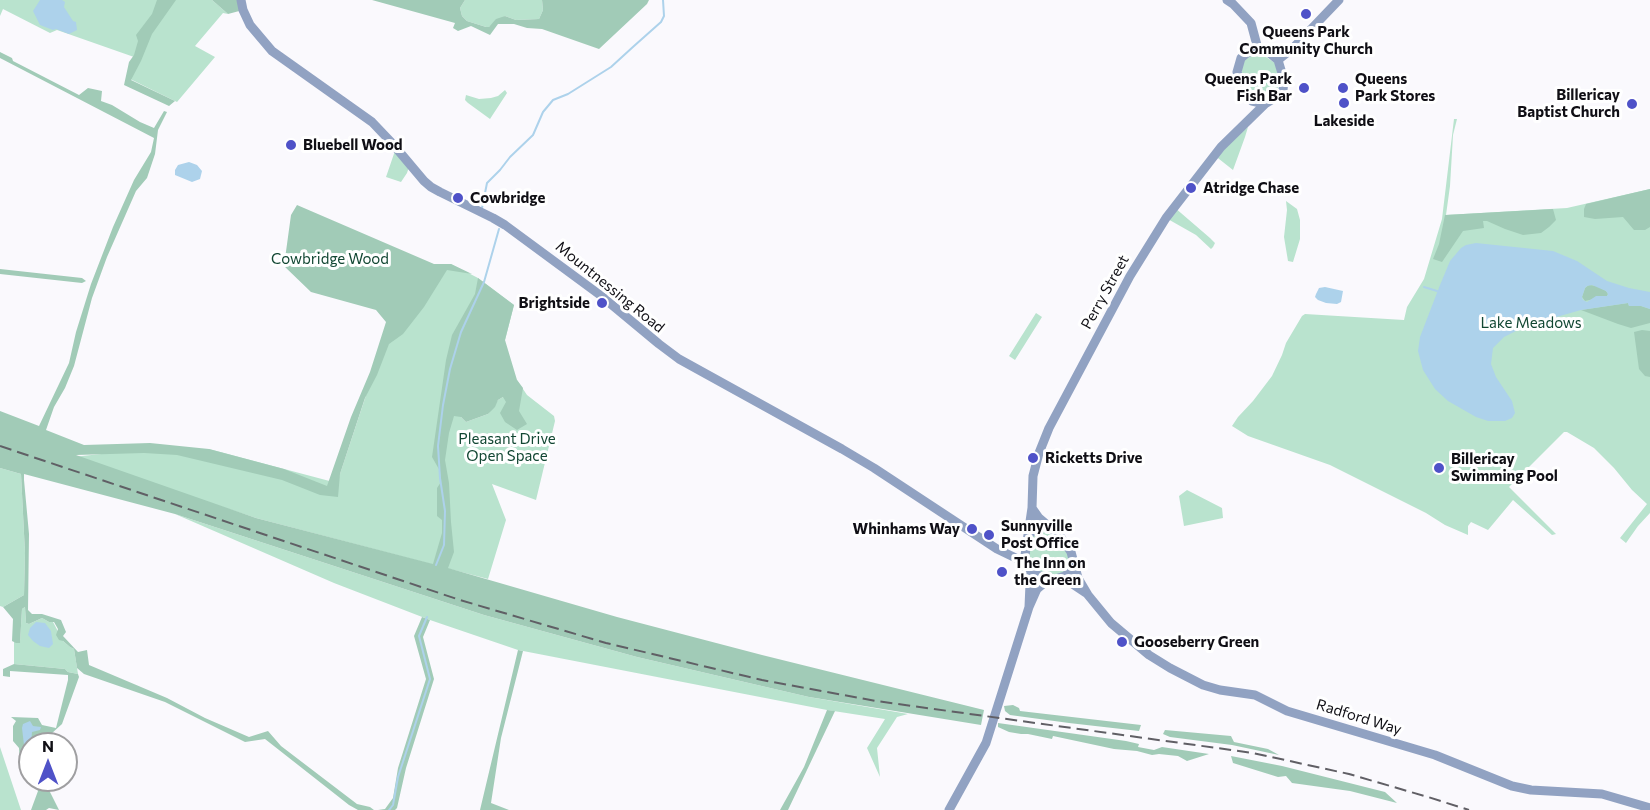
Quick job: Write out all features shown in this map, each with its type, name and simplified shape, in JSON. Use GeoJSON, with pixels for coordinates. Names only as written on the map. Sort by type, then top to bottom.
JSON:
{"type":"FeatureCollection","features":[{"type":"Feature","properties":{"kind":"street","name":"Mountnessing Road"},"geometry":{"type":"LineString","coordinates":[[241,0],[250,25],[272,51],[372,122],[431,187],[505,225],[600,295],[679,359],[850,454],[1036,575],[1053,578]]}},
{"type":"Feature","properties":{"kind":"street"},"geometry":{"type":"LineString","coordinates":[[1227,0],[1251,23],[1257,49]]}},
{"type":"Feature","properties":{"kind":"street"},"geometry":{"type":"LineString","coordinates":[[1278,60],[1293,48],[1339,0]]}},
{"type":"Feature","properties":{"kind":"street"},"geometry":{"type":"LineString","coordinates":[[1257,49],[1268,52],[1278,60],[1284,80],[1283,90],[1265,104],[1252,101],[1244,93],[1237,72],[1241,58],[1247,52],[1257,49]]}},
{"type":"Feature","properties":{"kind":"street"},"geometry":{"type":"LineString","coordinates":[[1252,101],[1252,116]]}},
{"type":"Feature","properties":{"kind":"street","name":"Perry Street"},"geometry":{"type":"LineString","coordinates":[[1028,536],[1033,476],[1043,441],[1130,276],[1184,193],[1221,147],[1265,104]]}},
{"type":"Feature","properties":{"kind":"street"},"geometry":{"type":"LineString","coordinates":[[949,810],[978,758],[992,726],[1029,607],[1037,589],[1053,578],[1065,576],[1071,572],[1074,563],[1071,552],[1059,535],[1032,508]]}},
{"type":"Feature","properties":{"kind":"street"},"geometry":{"type":"LineString","coordinates":[[1029,607],[1030,584],[1025,566],[1025,546],[1028,536],[1036,529],[1048,525]]}},
{"type":"Feature","properties":{"kind":"street"},"geometry":{"type":"LineString","coordinates":[[1002,552],[1013,552],[1025,546]]}},
{"type":"Feature","properties":{"kind":"street","name":"Radford Way"},"geometry":{"type":"LineString","coordinates":[[1074,563],[1078,578],[1088,595],[1111,623],[1149,655],[1203,685],[1255,695],[1287,711],[1435,755],[1512,786],[1531,790],[1602,794],[1650,808]]}},
{"type":"Feature","properties":{"kind":"street","name":"Radford Way"},"geometry":{"type":"LineString","coordinates":[[1053,578],[1071,583],[1088,595]]}},
{"type":"Feature","properties":{"kind":"green space"},"geometry":{"type":"Polygon","coordinates":[[[0,0],[212,0],[228,14],[223,13],[195,46],[215,57],[177,102],[128,78],[134,57],[57,30],[50,33],[3,9],[0,16],[0,0]]]}},
{"type":"Feature","properties":{"kind":"green space"},"geometry":{"type":"Polygon","coordinates":[[[157,0],[176,0],[152,34],[131,80],[175,101],[169,106],[124,85],[129,62],[134,55],[138,41],[136,35],[152,14],[157,0]]]}},
{"type":"Feature","properties":{"kind":"green space"},"geometry":{"type":"Polygon","coordinates":[[[212,0],[237,0],[243,10],[228,14],[212,0]]]}},
{"type":"Feature","properties":{"kind":"green space"},"geometry":{"type":"Polygon","coordinates":[[[372,0],[465,0],[460,8],[462,16],[467,21],[489,27],[496,19],[505,16],[516,20],[539,19],[543,10],[542,0],[649,0],[599,49],[542,29],[514,24],[498,24],[490,35],[471,26],[458,31],[453,28],[455,23],[372,0]]]}},
{"type":"Feature","properties":{"kind":"green space"},"geometry":{"type":"Polygon","coordinates":[[[465,0],[542,0],[543,10],[539,19],[516,20],[505,16],[486,27],[467,21],[462,16],[460,8],[465,0]]]}},
{"type":"Feature","properties":{"kind":"green space","name":"Cowbridge Wood"},"geometry":{"type":"Polygon","coordinates":[[[0,52],[79,95],[88,88],[102,91],[101,101],[154,128],[164,111],[167,112],[158,130],[155,154],[147,178],[136,191],[107,257],[92,298],[74,366],[54,407],[46,430],[84,445],[150,443],[209,449],[284,469],[327,486],[351,417],[370,372],[386,322],[376,310],[311,292],[284,266],[291,215],[297,205],[434,264],[451,264],[472,274],[447,270],[424,307],[403,334],[389,344],[365,398],[340,474],[338,497],[320,495],[282,480],[177,455],[144,453],[76,455],[256,518],[433,564],[442,533],[442,520],[437,516],[437,488],[441,482],[440,471],[432,457],[446,360],[452,335],[475,294],[478,278],[514,305],[505,340],[517,380],[523,388],[519,411],[527,424],[517,430],[505,422],[500,413],[506,402],[503,397],[488,414],[466,422],[461,417],[454,416],[445,460],[454,552],[448,568],[617,617],[984,710],[981,725],[809,697],[637,657],[484,615],[175,514],[24,474],[29,534],[28,610],[32,614],[42,614],[61,620],[66,632],[63,636],[78,652],[87,650],[89,665],[167,698],[249,737],[268,731],[281,746],[357,804],[374,810],[358,810],[349,805],[265,739],[245,742],[165,702],[84,674],[77,668],[74,649],[59,640],[56,635],[58,629],[54,622],[42,618],[29,624],[26,623],[25,607],[22,609],[20,643],[12,641],[13,619],[3,607],[24,595],[25,553],[21,474],[0,468],[0,411],[39,426],[69,363],[91,284],[113,227],[134,180],[151,152],[154,138],[0,58],[0,52]]]}},
{"type":"Feature","properties":{"kind":"green space"},"geometry":{"type":"Polygon","coordinates":[[[1263,55],[1275,63],[1280,82],[1276,93],[1264,100],[1254,98],[1246,89],[1242,77],[1242,62],[1248,56],[1263,55]]]}},
{"type":"Feature","properties":{"kind":"green space"},"geometry":{"type":"Polygon","coordinates":[[[505,90],[507,93],[490,119],[465,100],[466,95],[479,99],[491,98],[505,90]]]}},
{"type":"Feature","properties":{"kind":"green space","name":"Lake Meadows"},"geometry":{"type":"Polygon","coordinates":[[[1454,119],[1457,119],[1453,135],[1446,215],[1567,208],[1650,189],[1650,513],[1626,543],[1620,538],[1647,504],[1594,448],[1567,432],[1564,432],[1509,487],[1556,534],[1552,535],[1513,500],[1488,530],[1471,522],[1468,526],[1468,535],[1330,465],[1248,436],[1232,426],[1272,376],[1286,343],[1305,314],[1404,320],[1407,307],[1424,279],[1442,219],[1454,119]]]}},
{"type":"Feature","properties":{"kind":"green space"},"geometry":{"type":"Polygon","coordinates":[[[1248,127],[1245,137],[1233,170],[1214,155],[1248,127]]]}},
{"type":"Feature","properties":{"kind":"green space"},"geometry":{"type":"Polygon","coordinates":[[[396,148],[410,164],[401,182],[386,177],[396,148]]]}},
{"type":"Feature","properties":{"kind":"green space"},"geometry":{"type":"Polygon","coordinates":[[[1650,189],[1650,227],[1645,230],[1634,230],[1623,217],[1595,219],[1584,217],[1586,204],[1650,189]]]}},
{"type":"Feature","properties":{"kind":"green space"},"geometry":{"type":"Polygon","coordinates":[[[1286,201],[1297,209],[1300,220],[1300,239],[1293,262],[1288,261],[1284,237],[1286,201]]]}},
{"type":"Feature","properties":{"kind":"green space"},"geometry":{"type":"Polygon","coordinates":[[[1174,207],[1215,243],[1211,249],[1196,235],[1166,218],[1174,207]]]}},
{"type":"Feature","properties":{"kind":"green space"},"geometry":{"type":"Polygon","coordinates":[[[1553,209],[1556,220],[1541,233],[1523,235],[1483,221],[1484,228],[1463,231],[1442,262],[1433,259],[1439,244],[1445,215],[1553,209]]]}},
{"type":"Feature","properties":{"kind":"green space","name":"Pleasant Drive Open Space"},"geometry":{"type":"Polygon","coordinates":[[[451,264],[478,278],[514,305],[505,340],[461,417],[466,422],[488,414],[517,380],[527,395],[554,416],[555,421],[536,500],[492,484],[506,520],[488,579],[256,518],[72,457],[150,449],[209,449],[337,483],[382,347],[451,264]]]}},
{"type":"Feature","properties":{"kind":"green space"},"geometry":{"type":"Polygon","coordinates":[[[0,269],[82,278],[86,281],[82,283],[0,274],[0,269]]]}},
{"type":"Feature","properties":{"kind":"green space"},"geometry":{"type":"Polygon","coordinates":[[[1589,285],[1606,291],[1607,296],[1585,301],[1582,297],[1585,288],[1589,285]]]}},
{"type":"Feature","properties":{"kind":"green space"},"geometry":{"type":"Polygon","coordinates":[[[1628,303],[1629,306],[1650,309],[1650,323],[1631,328],[1581,310],[1628,303]]]}},
{"type":"Feature","properties":{"kind":"green space"},"geometry":{"type":"Polygon","coordinates":[[[1036,313],[1042,317],[1015,360],[1009,356],[1036,313]]]}},
{"type":"Feature","properties":{"kind":"green space"},"geometry":{"type":"Polygon","coordinates":[[[1650,331],[1650,377],[1645,376],[1639,369],[1634,332],[1650,331]]]}},
{"type":"Feature","properties":{"kind":"green space"},"geometry":{"type":"Polygon","coordinates":[[[0,468],[21,474],[25,553],[24,595],[3,607],[0,606],[0,468]]]}},
{"type":"Feature","properties":{"kind":"green space"},"geometry":{"type":"Polygon","coordinates":[[[1187,490],[1222,508],[1223,518],[1184,526],[1179,496],[1187,490]]]}},
{"type":"Feature","properties":{"kind":"green space"},"geometry":{"type":"Polygon","coordinates":[[[175,514],[484,615],[637,657],[809,697],[908,714],[897,717],[877,748],[880,777],[867,748],[885,719],[827,710],[518,650],[430,620],[334,583],[175,514]]]}},
{"type":"Feature","properties":{"kind":"green space"},"geometry":{"type":"Polygon","coordinates":[[[1047,527],[1063,544],[1072,563],[1063,573],[1056,575],[1028,569],[1029,536],[1047,527]]]}},
{"type":"Feature","properties":{"kind":"green space"},"geometry":{"type":"Polygon","coordinates":[[[25,607],[26,623],[29,624],[42,618],[53,622],[63,641],[74,649],[78,674],[65,669],[14,664],[14,642],[20,642],[22,609],[25,607]]]}},
{"type":"Feature","properties":{"kind":"green space"},"geometry":{"type":"Polygon","coordinates":[[[422,617],[430,620],[423,637],[434,679],[406,768],[397,808],[378,810],[385,809],[393,798],[398,768],[426,679],[414,636],[422,617]]]}},
{"type":"Feature","properties":{"kind":"green space"},"geometry":{"type":"Polygon","coordinates":[[[518,650],[523,651],[501,738],[491,803],[509,810],[480,810],[518,650]]]}},
{"type":"Feature","properties":{"kind":"green space"},"geometry":{"type":"Polygon","coordinates":[[[14,664],[65,669],[78,674],[79,677],[62,724],[53,732],[18,732],[18,747],[13,741],[13,726],[16,721],[11,717],[38,718],[42,725],[56,728],[68,675],[10,671],[10,677],[3,676],[3,669],[14,664]]]}},
{"type":"Feature","properties":{"kind":"green space"},"geometry":{"type":"Polygon","coordinates":[[[1013,705],[1020,711],[1141,725],[1139,731],[1010,715],[1005,711],[1004,706],[1013,705]]]}},
{"type":"Feature","properties":{"kind":"green space"},"geometry":{"type":"Polygon","coordinates":[[[827,710],[835,711],[788,810],[780,810],[804,767],[827,710]]]}},
{"type":"Feature","properties":{"kind":"green space"},"geometry":{"type":"Polygon","coordinates":[[[998,723],[1126,741],[1139,744],[1138,747],[1154,750],[1162,747],[1209,754],[1187,761],[1178,756],[1152,755],[1053,736],[1052,739],[1009,732],[998,727],[998,723]]]}},
{"type":"Feature","properties":{"kind":"green space"},"geometry":{"type":"Polygon","coordinates":[[[1165,730],[1231,736],[1234,742],[1268,749],[1279,755],[1232,745],[1170,737],[1163,734],[1165,730]]]}},
{"type":"Feature","properties":{"kind":"green space"},"geometry":{"type":"Polygon","coordinates":[[[0,747],[21,810],[0,810],[0,747]]]}},
{"type":"Feature","properties":{"kind":"green space"},"geometry":{"type":"Polygon","coordinates":[[[1231,756],[1282,766],[1385,792],[1397,803],[1350,791],[1292,783],[1286,776],[1278,777],[1233,763],[1231,756]]]}},
{"type":"Feature","properties":{"kind":"green space"},"geometry":{"type":"Polygon","coordinates":[[[38,792],[50,792],[59,810],[49,808],[31,810],[38,792]]]}},
{"type":"Feature","properties":{"kind":"water"},"geometry":{"type":"Polygon","coordinates":[[[40,0],[65,2],[64,7],[76,22],[77,30],[69,34],[40,25],[33,11],[40,0]]]}},
{"type":"Feature","properties":{"kind":"water"},"geometry":{"type":"Polygon","coordinates":[[[189,162],[197,165],[202,171],[200,179],[192,182],[175,175],[178,165],[189,162]]]}},
{"type":"Feature","properties":{"kind":"water"},"geometry":{"type":"Polygon","coordinates":[[[1476,243],[1553,251],[1577,261],[1607,281],[1650,292],[1650,309],[1629,306],[1628,303],[1581,310],[1520,329],[1504,337],[1493,348],[1491,364],[1496,377],[1512,401],[1515,413],[1512,418],[1505,421],[1488,421],[1476,417],[1448,401],[1435,389],[1423,370],[1418,351],[1420,337],[1450,261],[1466,245],[1476,243]],[[1592,285],[1587,286],[1582,297],[1587,302],[1596,296],[1607,296],[1606,291],[1592,285]]]}},
{"type":"Feature","properties":{"kind":"water"},"geometry":{"type":"Polygon","coordinates":[[[1319,288],[1343,291],[1341,302],[1337,304],[1318,300],[1315,297],[1319,288]]]}},
{"type":"Feature","properties":{"kind":"water"},"geometry":{"type":"Polygon","coordinates":[[[36,622],[45,623],[51,631],[53,644],[49,648],[40,646],[28,635],[30,628],[36,622]]]}},
{"type":"Feature","properties":{"kind":"water"},"geometry":{"type":"Polygon","coordinates":[[[30,721],[33,726],[41,727],[40,730],[22,732],[23,724],[30,721]]]}},
{"type":"Feature","properties":{"kind":"waterway"},"geometry":{"type":"LineString","coordinates":[[482,208],[487,183],[533,135],[543,112],[553,100],[568,94],[611,67],[661,22],[664,16],[663,0]]}},
{"type":"Feature","properties":{"kind":"waterway"},"geometry":{"type":"LineString","coordinates":[[436,565],[444,545],[445,511],[438,446],[443,405],[450,369],[461,332],[484,282],[499,229]]}},
{"type":"Feature","properties":{"kind":"waterway"},"geometry":{"type":"LineString","coordinates":[[1424,287],[1437,291]]}},
{"type":"Feature","properties":{"kind":"waterway"},"geometry":{"type":"LineString","coordinates":[[389,810],[393,805],[398,777],[430,679],[419,636],[427,617]]}},
{"type":"Feature","properties":{"kind":"railway"},"geometry":{"type":"LineString","coordinates":[[0,446],[460,600],[606,643],[762,680],[876,701],[1253,753],[1349,774],[1469,810]]}},
{"type":"Feature","properties":{"kind":"place","name":"Queens Park Community Church"},"geometry":{"type":"Point","coordinates":[1306,14]}},
{"type":"Feature","properties":{"kind":"place","name":"Queens Park Fish Bar"},"geometry":{"type":"Point","coordinates":[1304,88]}},
{"type":"Feature","properties":{"kind":"place","name":"Queens Park Stores"},"geometry":{"type":"Point","coordinates":[1343,88]}},
{"type":"Feature","properties":{"kind":"place","name":"Lakeside"},"geometry":{"type":"Point","coordinates":[1344,103]}},
{"type":"Feature","properties":{"kind":"place","name":"Billericay Baptist Church"},"geometry":{"type":"Point","coordinates":[1632,104]}},
{"type":"Feature","properties":{"kind":"place","name":"Bluebell Wood"},"geometry":{"type":"Point","coordinates":[291,145]}},
{"type":"Feature","properties":{"kind":"place","name":"Atridge Chase"},"geometry":{"type":"Point","coordinates":[1191,188]}},
{"type":"Feature","properties":{"kind":"place","name":"Cowbridge"},"geometry":{"type":"Point","coordinates":[458,198]}},
{"type":"Feature","properties":{"kind":"place","name":"Brightside"},"geometry":{"type":"Point","coordinates":[602,303]}},
{"type":"Feature","properties":{"kind":"place","name":"Ricketts Drive"},"geometry":{"type":"Point","coordinates":[1033,458]}},
{"type":"Feature","properties":{"kind":"place","name":"Billericay Swimming Pool"},"geometry":{"type":"Point","coordinates":[1439,468]}},
{"type":"Feature","properties":{"kind":"place","name":"Whinhams Way"},"geometry":{"type":"Point","coordinates":[972,529]}},
{"type":"Feature","properties":{"kind":"place","name":"Sunnyville Post Office"},"geometry":{"type":"Point","coordinates":[989,535]}},
{"type":"Feature","properties":{"kind":"place","name":"The Inn on the Green"},"geometry":{"type":"Point","coordinates":[1002,572]}},
{"type":"Feature","properties":{"kind":"place","name":"Gooseberry Green"},"geometry":{"type":"Point","coordinates":[1122,642]}}]}
